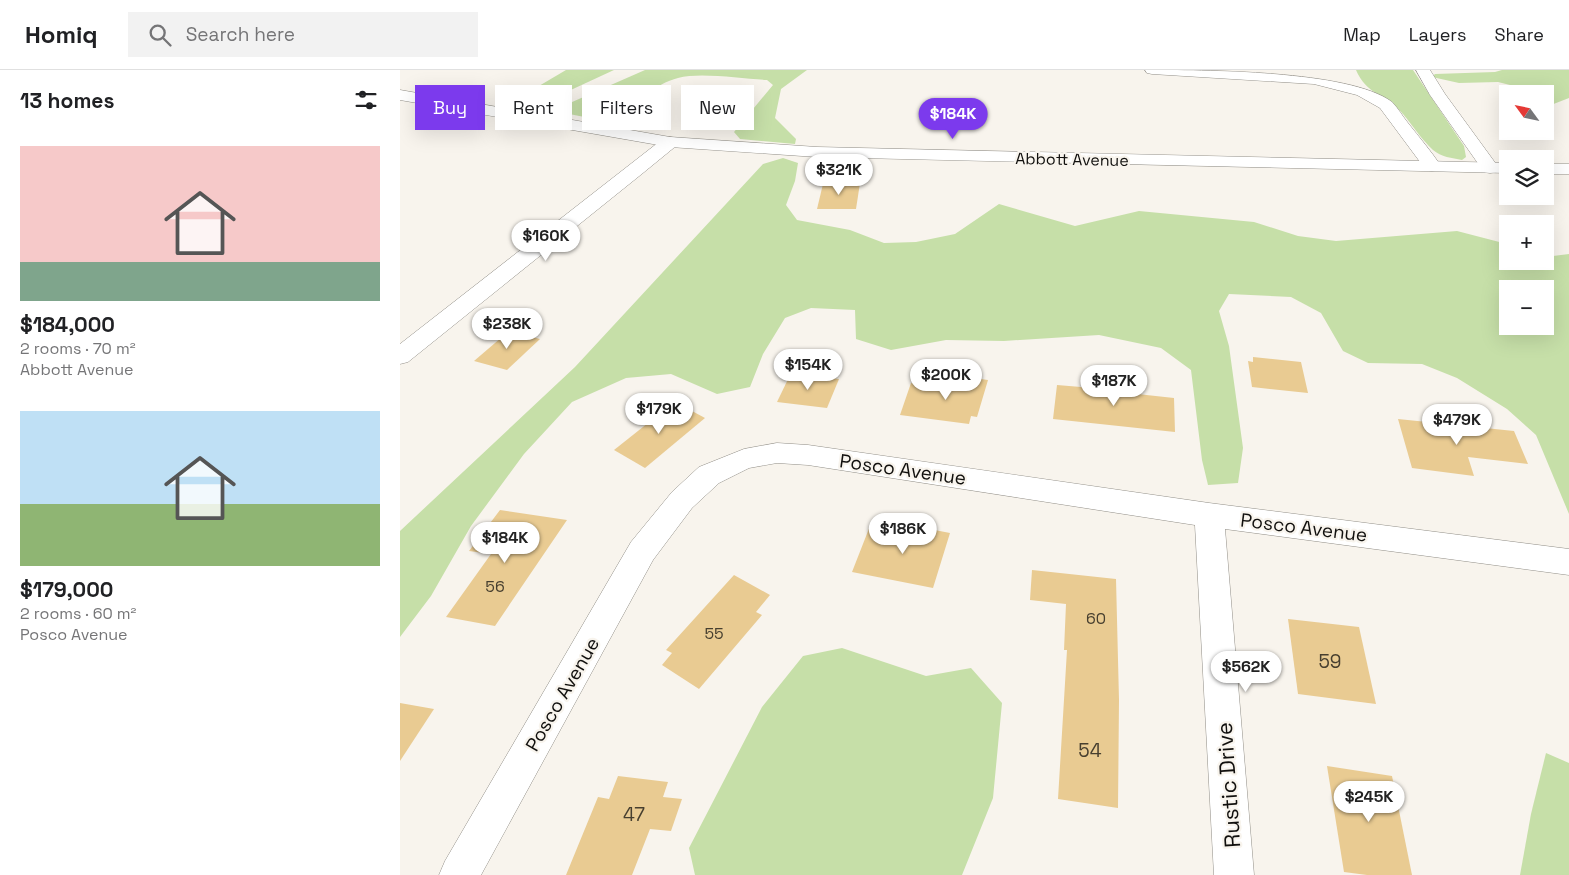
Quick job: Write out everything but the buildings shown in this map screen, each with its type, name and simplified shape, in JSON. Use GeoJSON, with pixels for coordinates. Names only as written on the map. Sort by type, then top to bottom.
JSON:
{"type":"FeatureCollection","features":[{"type":"Feature","properties":{"kind":"street"},"geometry":{"type":"LineString","coordinates":[[1152,70],[1314,79],[1363,92],[1386,104],[1432,166]]}},
{"type":"Feature","properties":{"kind":"street"},"geometry":{"type":"LineString","coordinates":[[1423,70],[1438,94],[1499,168]]}},
{"type":"Feature","properties":{"kind":"street","name":"Abbott Avenue"},"geometry":{"type":"LineString","coordinates":[[400,95],[670,142],[817,152],[1499,168]]}},
{"type":"Feature","properties":{"kind":"street"},"geometry":{"type":"LineString","coordinates":[[400,356],[543,242],[602,199],[670,142]]}},
{"type":"Feature","properties":{"kind":"street"},"geometry":{"type":"LineString","coordinates":[[1554,169],[1569,169]]}},
{"type":"Feature","properties":{"kind":"street","name":"Posco Avenue"},"geometry":{"type":"LineString","coordinates":[[459,875],[642,551],[682,500],[709,475],[744,459],[777,454],[808,455],[1209,515],[1569,562]]}},
{"type":"Feature","properties":{"kind":"street","name":"Rustic Drive"},"geometry":{"type":"LineString","coordinates":[[1209,515],[1234,875]]}},
{"type":"Feature","properties":{"kind":"green space"},"geometry":{"type":"Polygon","coordinates":[[[566,70],[614,70],[572,89],[572,85],[541,85],[566,70]]]}},
{"type":"Feature","properties":{"kind":"green space"},"geometry":{"type":"Polygon","coordinates":[[[645,70],[807,70],[781,89],[775,118],[796,139],[795,144],[740,139],[734,132],[736,130],[754,130],[754,108],[773,85],[767,80],[687,76],[661,85],[611,85],[645,70]]]}},
{"type":"Feature","properties":{"kind":"green space"},"geometry":{"type":"Polygon","coordinates":[[[1356,70],[1413,70],[1464,146],[1466,157],[1462,160],[1451,158],[1433,150],[1403,114],[1371,90],[1360,78],[1356,70]]]}},
{"type":"Feature","properties":{"kind":"green space"},"geometry":{"type":"Polygon","coordinates":[[[1502,70],[1569,70],[1569,98],[1554,104],[1554,85],[1510,85],[1498,82],[1459,83],[1432,77],[1435,74],[1495,72],[1502,70]]]}},
{"type":"Feature","properties":{"kind":"green space"},"geometry":{"type":"Polygon","coordinates":[[[582,98],[582,117],[572,115],[572,102],[582,98]]]}},
{"type":"Feature","properties":{"kind":"green space"},"geometry":{"type":"Polygon","coordinates":[[[783,158],[798,163],[795,181],[786,205],[797,220],[850,230],[884,243],[916,242],[955,234],[999,204],[1075,226],[1139,211],[1254,222],[1298,236],[1336,241],[1457,231],[1499,242],[1499,270],[1554,270],[1554,256],[1569,254],[1569,514],[1536,435],[1507,409],[1457,378],[1422,364],[1368,363],[1343,351],[1321,313],[1291,297],[1229,294],[1219,311],[1229,346],[1243,448],[1238,483],[1208,485],[1202,460],[1191,370],[1161,348],[1099,335],[1004,341],[946,340],[891,350],[856,339],[855,310],[811,308],[785,318],[763,354],[750,387],[717,394],[671,374],[626,378],[572,402],[524,454],[471,526],[431,596],[400,637],[400,531],[575,367],[763,164],[783,158]]]}},
{"type":"Feature","properties":{"kind":"green space"},"geometry":{"type":"Polygon","coordinates":[[[842,648],[926,676],[971,668],[1002,703],[993,798],[962,875],[695,875],[689,848],[762,707],[803,656],[842,648]]]}},
{"type":"Feature","properties":{"kind":"green space"},"geometry":{"type":"Polygon","coordinates":[[[1546,753],[1569,763],[1569,875],[1520,875],[1531,814],[1546,753]]]}}]}
